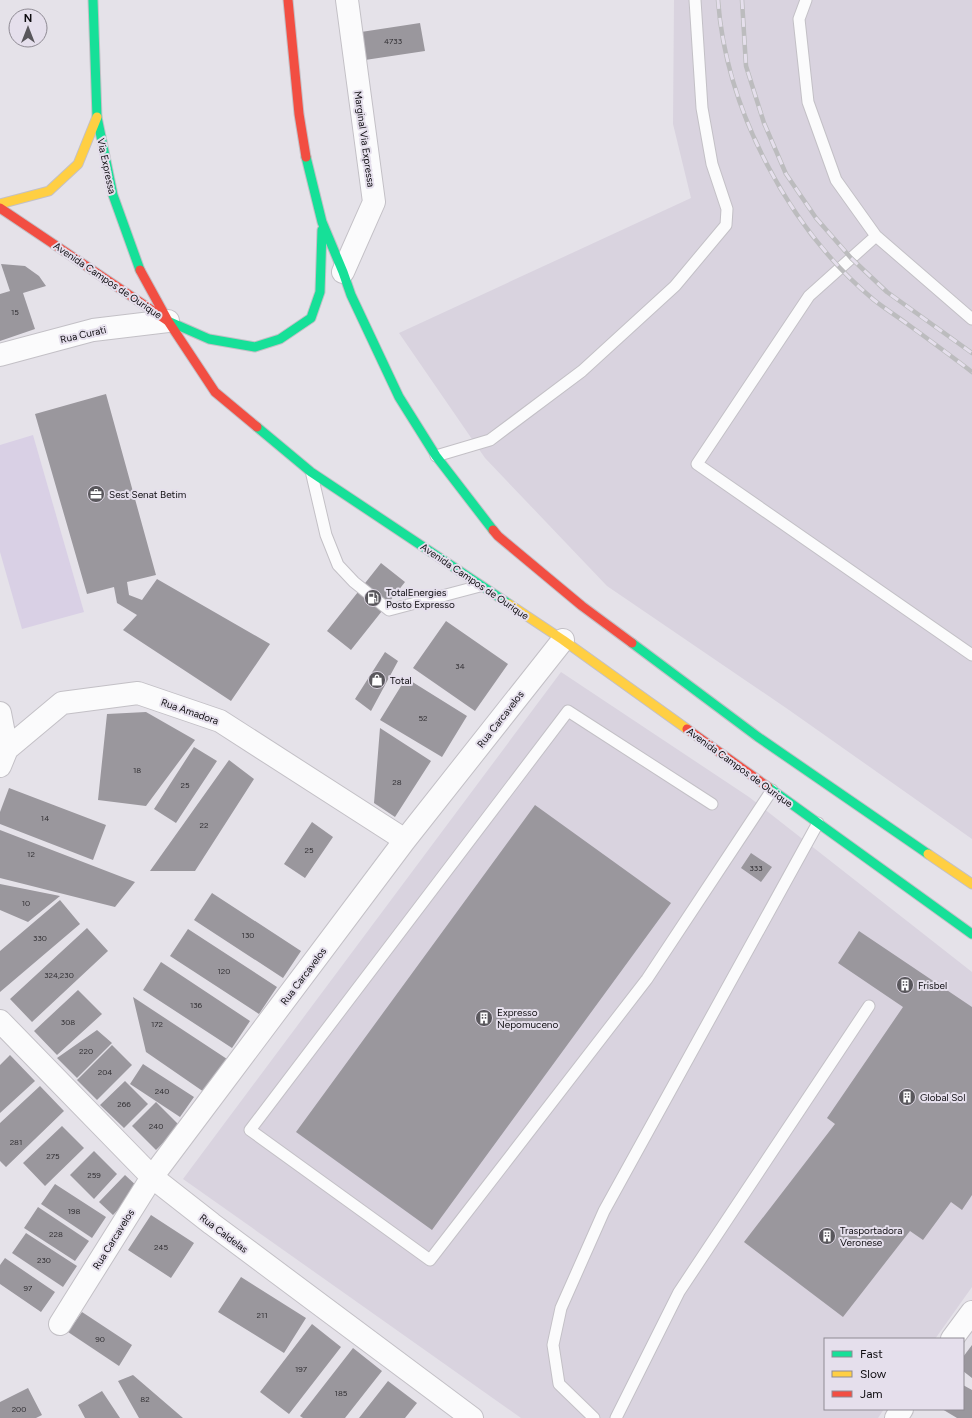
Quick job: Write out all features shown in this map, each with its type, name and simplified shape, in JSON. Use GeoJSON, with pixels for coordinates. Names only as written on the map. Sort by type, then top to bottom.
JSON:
{"type":"FeatureCollection","features":[{"type":"Feature","properties":{"kind":"main road","name":"Via Expressa"},"geometry":{"type":"LineString","coordinates":[[93,0],[97,116],[113,195],[137,265],[168,321]]}},
{"type":"Feature","properties":{"kind":"main road"},"geometry":{"type":"LineString","coordinates":[[288,0],[299,114],[306,157],[322,222],[351,295],[399,396],[436,456],[498,536],[582,606],[758,737],[972,884]]}},
{"type":"Feature","properties":{"kind":"main road"},"geometry":{"type":"LineString","coordinates":[[0,204],[49,191],[78,164],[97,116]]}},
{"type":"Feature","properties":{"kind":"main road","name":"Avenida Campos de Ourique"},"geometry":{"type":"LineString","coordinates":[[0,208],[168,321],[215,392],[311,472],[563,640],[972,934]]}},
{"type":"Feature","properties":{"kind":"main road"},"geometry":{"type":"LineString","coordinates":[[168,321],[209,339],[255,347],[280,339],[311,318],[320,292],[322,222]]}},
{"type":"Feature","properties":{"kind":"street","name":"Marginal Via Expressa"},"geometry":{"type":"LineString","coordinates":[[343,272],[374,202],[347,0]]}},
{"type":"Feature","properties":{"kind":"street","name":"Rua Curati"},"geometry":{"type":"LineString","coordinates":[[0,355],[93,330],[168,321]]}},
{"type":"Feature","properties":{"kind":"street","name":"Rua Carcavelos"},"geometry":{"type":"LineString","coordinates":[[60,1324],[152,1177],[405,840],[563,640]]}},
{"type":"Feature","properties":{"kind":"street","name":"Rua Amadora"},"geometry":{"type":"LineString","coordinates":[[4,757],[62,703],[138,693],[220,721],[405,840]]}},
{"type":"Feature","properties":{"kind":"street"},"geometry":{"type":"LineString","coordinates":[[0,713],[4,757]]}},
{"type":"Feature","properties":{"kind":"street","name":"Rua Caldelas"},"geometry":{"type":"LineString","coordinates":[[0,1021],[152,1177],[218,1229],[472,1418]]}},
{"type":"Feature","properties":{"kind":"street"},"geometry":{"type":"LineString","coordinates":[[953,1338],[972,1312]]}},
{"type":"Feature","properties":{"kind":"lane"},"geometry":{"type":"LineString","coordinates":[[436,456],[490,440],[582,371],[675,286],[726,225],[727,210],[712,164],[702,108],[695,0]]}},
{"type":"Feature","properties":{"kind":"lane"},"geometry":{"type":"LineString","coordinates":[[806,0],[799,19],[808,102],[836,180],[876,236],[972,319]]}},
{"type":"Feature","properties":{"kind":"lane"},"geometry":{"type":"LineString","coordinates":[[876,236],[809,296],[698,464],[972,655]]}},
{"type":"Feature","properties":{"kind":"lane"},"geometry":{"type":"LineString","coordinates":[[311,472],[326,535],[338,565],[354,582],[389,610],[480,586]]}},
{"type":"Feature","properties":{"kind":"lane"},"geometry":{"type":"LineString","coordinates":[[712,804],[568,711],[250,1130],[430,1260],[647,979],[772,790]]}},
{"type":"Feature","properties":{"kind":"lane"},"geometry":{"type":"LineString","coordinates":[[594,1418],[559,1384],[553,1345],[561,1308],[604,1212],[818,823]]}},
{"type":"Feature","properties":{"kind":"lane"},"geometry":{"type":"LineString","coordinates":[[616,1418],[679,1292],[869,1006]]}},
{"type":"Feature","properties":{"kind":"shaded area"},"geometry":{"type":"Polygon","coordinates":[[[674,0],[972,0],[972,839],[789,710],[607,586],[485,458],[399,333],[691,198],[673,124],[674,0]]]}},
{"type":"Feature","properties":{"kind":"shaded area"},"geometry":{"type":"Polygon","coordinates":[[[33,435],[84,612],[22,629],[0,552],[0,445],[33,435]]]}},
{"type":"Feature","properties":{"kind":"shaded area"},"geometry":{"type":"Polygon","coordinates":[[[561,672],[749,797],[972,972],[972,1287],[936,1338],[824,1338],[824,1410],[883,1410],[878,1418],[521,1418],[183,1179],[561,672]]]}},
{"type":"Feature","properties":{"kind":"building"},"geometry":{"type":"Polygon","coordinates":[[[420,23],[425,51],[365,60],[361,32],[420,23]]]}},
{"type":"Feature","properties":{"kind":"building"},"geometry":{"type":"Polygon","coordinates":[[[1,264],[25,266],[39,276],[46,286],[23,293],[35,329],[0,341],[0,294],[10,291],[1,264]]]}},
{"type":"Feature","properties":{"kind":"building","name":"Sest Senat Betim"},"geometry":{"type":"Polygon","coordinates":[[[106,394],[156,575],[127,582],[129,595],[142,600],[157,579],[270,644],[231,701],[123,630],[137,615],[117,603],[114,587],[87,594],[35,414],[106,394]]]}},
{"type":"Feature","properties":{"kind":"building","name":"TotalEnergies Posto Expresso"},"geometry":{"type":"Polygon","coordinates":[[[381,563],[405,582],[351,650],[327,631],[381,563]]]}},
{"type":"Feature","properties":{"kind":"building"},"geometry":{"type":"Polygon","coordinates":[[[446,621],[508,664],[475,711],[413,668],[446,621]]]}},
{"type":"Feature","properties":{"kind":"building","name":"Total"},"geometry":{"type":"Polygon","coordinates":[[[385,652],[398,661],[371,711],[355,699],[385,652]]]}},
{"type":"Feature","properties":{"kind":"building"},"geometry":{"type":"Polygon","coordinates":[[[406,678],[467,716],[442,757],[380,720],[406,678]]]}},
{"type":"Feature","properties":{"kind":"building"},"geometry":{"type":"Polygon","coordinates":[[[146,712],[195,740],[146,806],[98,800],[107,714],[146,712]]]}},
{"type":"Feature","properties":{"kind":"building"},"geometry":{"type":"Polygon","coordinates":[[[380,728],[431,761],[395,817],[374,803],[380,728]]]}},
{"type":"Feature","properties":{"kind":"building"},"geometry":{"type":"Polygon","coordinates":[[[194,747],[217,761],[176,823],[154,809],[194,747]]]}},
{"type":"Feature","properties":{"kind":"building"},"geometry":{"type":"Polygon","coordinates":[[[229,760],[254,779],[195,871],[150,871],[229,760]]]}},
{"type":"Feature","properties":{"kind":"building"},"geometry":{"type":"Polygon","coordinates":[[[9,788],[106,825],[93,860],[0,824],[0,812],[9,788]]]}},
{"type":"Feature","properties":{"kind":"building","name":"Expresso Nepomuceno"},"geometry":{"type":"Polygon","coordinates":[[[535,805],[671,903],[432,1230],[296,1132],[535,805]]]}},
{"type":"Feature","properties":{"kind":"building"},"geometry":{"type":"Polygon","coordinates":[[[312,822],[333,837],[305,878],[284,864],[312,822]]]}},
{"type":"Feature","properties":{"kind":"building"},"geometry":{"type":"Polygon","coordinates":[[[0,830],[135,882],[115,907],[0,878],[0,830]]]}},
{"type":"Feature","properties":{"kind":"building"},"geometry":{"type":"Polygon","coordinates":[[[751,853],[772,867],[761,882],[741,868],[751,853]]]}},
{"type":"Feature","properties":{"kind":"building"},"geometry":{"type":"Polygon","coordinates":[[[0,884],[60,896],[28,922],[0,910],[0,884]]]}},
{"type":"Feature","properties":{"kind":"building"},"geometry":{"type":"Polygon","coordinates":[[[212,893],[301,951],[283,978],[194,920],[212,893]]]}},
{"type":"Feature","properties":{"kind":"building"},"geometry":{"type":"Polygon","coordinates":[[[60,900],[80,924],[0,992],[0,951],[60,900]]]}},
{"type":"Feature","properties":{"kind":"building"},"geometry":{"type":"Polygon","coordinates":[[[87,928],[108,951],[32,1022],[10,999],[87,928]]]}},
{"type":"Feature","properties":{"kind":"building"},"geometry":{"type":"Polygon","coordinates":[[[188,929],[277,987],[259,1014],[170,956],[188,929]]]}},
{"type":"Feature","properties":{"kind":"building"},"geometry":{"type":"Polygon","coordinates":[[[859,931],[972,1007],[972,1195],[962,1210],[951,1202],[923,1240],[910,1231],[843,1317],[744,1242],[835,1124],[827,1118],[903,1007],[838,963],[859,931]]]}},
{"type":"Feature","properties":{"kind":"building"},"geometry":{"type":"Polygon","coordinates":[[[161,962],[250,1021],[232,1048],[143,990],[161,962]]]}},
{"type":"Feature","properties":{"kind":"building"},"geometry":{"type":"Polygon","coordinates":[[[78,990],[102,1014],[57,1055],[34,1031],[78,990]]]}},
{"type":"Feature","properties":{"kind":"building"},"geometry":{"type":"Polygon","coordinates":[[[133,997],[227,1059],[204,1092],[146,1052],[133,997]]]}},
{"type":"Feature","properties":{"kind":"building"},"geometry":{"type":"Polygon","coordinates":[[[97,1030],[112,1043],[77,1078],[57,1058],[97,1030]]]}},
{"type":"Feature","properties":{"kind":"building"},"geometry":{"type":"Polygon","coordinates":[[[112,1045],[132,1065],[97,1100],[77,1080],[112,1045]]]}},
{"type":"Feature","properties":{"kind":"building"},"geometry":{"type":"Polygon","coordinates":[[[10,1055],[35,1081],[0,1113],[0,1065],[10,1055]]]}},
{"type":"Feature","properties":{"kind":"building"},"geometry":{"type":"Polygon","coordinates":[[[143,1064],[194,1097],[180,1117],[130,1084],[143,1064]]]}},
{"type":"Feature","properties":{"kind":"building"},"geometry":{"type":"Polygon","coordinates":[[[125,1081],[148,1104],[124,1128],[100,1105],[125,1081]]]}},
{"type":"Feature","properties":{"kind":"building"},"geometry":{"type":"Polygon","coordinates":[[[40,1086],[64,1111],[6,1167],[0,1161],[0,1123],[40,1086]]]}},
{"type":"Feature","properties":{"kind":"building"},"geometry":{"type":"Polygon","coordinates":[[[156,1102],[180,1126],[156,1150],[132,1126],[156,1102]]]}},
{"type":"Feature","properties":{"kind":"building"},"geometry":{"type":"Polygon","coordinates":[[[62,1126],[84,1148],[45,1186],[23,1163],[62,1126]]]}},
{"type":"Feature","properties":{"kind":"building"},"geometry":{"type":"Polygon","coordinates":[[[94,1151],[117,1174],[94,1199],[70,1175],[94,1151]]]}},
{"type":"Feature","properties":{"kind":"building"},"geometry":{"type":"Polygon","coordinates":[[[125,1175],[139,1188],[113,1215],[99,1202],[125,1175]]]}},
{"type":"Feature","properties":{"kind":"building"},"geometry":{"type":"Polygon","coordinates":[[[55,1184],[106,1217],[92,1238],[41,1204],[55,1184]]]}},
{"type":"Feature","properties":{"kind":"building"},"geometry":{"type":"Polygon","coordinates":[[[38,1207],[89,1241],[75,1261],[24,1228],[38,1207]]]}},
{"type":"Feature","properties":{"kind":"building"},"geometry":{"type":"Polygon","coordinates":[[[151,1215],[194,1243],[171,1278],[128,1250],[151,1215]]]}},
{"type":"Feature","properties":{"kind":"building"},"geometry":{"type":"Polygon","coordinates":[[[26,1233],[77,1266],[63,1287],[12,1253],[26,1233]]]}},
{"type":"Feature","properties":{"kind":"building"},"geometry":{"type":"Polygon","coordinates":[[[5,1258],[55,1292],[41,1312],[0,1284],[0,1265],[5,1258]]]}},
{"type":"Feature","properties":{"kind":"building"},"geometry":{"type":"Polygon","coordinates":[[[241,1277],[306,1318],[284,1353],[218,1312],[241,1277]]]}},
{"type":"Feature","properties":{"kind":"building"},"geometry":{"type":"Polygon","coordinates":[[[82,1312],[132,1345],[119,1366],[68,1332],[82,1312]]]}},
{"type":"Feature","properties":{"kind":"building"},"geometry":{"type":"Polygon","coordinates":[[[312,1324],[341,1347],[289,1414],[260,1392],[312,1324]]]}},
{"type":"Feature","properties":{"kind":"building"},"geometry":{"type":"Polygon","coordinates":[[[972,1345],[972,1378],[964,1372],[964,1356],[972,1345]]]}},
{"type":"Feature","properties":{"kind":"building"},"geometry":{"type":"Polygon","coordinates":[[[353,1348],[382,1371],[345,1418],[303,1418],[300,1416],[353,1348]]]}},
{"type":"Feature","properties":{"kind":"building"},"geometry":{"type":"Polygon","coordinates":[[[133,1375],[183,1418],[139,1418],[118,1381],[133,1375]]]}},
{"type":"Feature","properties":{"kind":"building"},"geometry":{"type":"Polygon","coordinates":[[[388,1381],[417,1403],[405,1418],[359,1418],[388,1381]]]}},
{"type":"Feature","properties":{"kind":"building"},"geometry":{"type":"Polygon","coordinates":[[[964,1386],[972,1390],[972,1418],[957,1418],[944,1410],[964,1410],[964,1386]]]}},
{"type":"Feature","properties":{"kind":"building"},"geometry":{"type":"Polygon","coordinates":[[[28,1388],[42,1415],[36,1418],[0,1418],[0,1402],[28,1388]]]}},
{"type":"Feature","properties":{"kind":"building"},"geometry":{"type":"Polygon","coordinates":[[[102,1391],[120,1418],[85,1418],[78,1405],[102,1391]]]}},
{"type":"Feature","properties":{"kind":"railway"},"geometry":{"type":"LineString","coordinates":[[718,0],[724,42],[734,83],[748,125],[767,165],[789,203],[815,239],[843,271],[874,300],[972,372]]}},
{"type":"Feature","properties":{"kind":"railway"},"geometry":{"type":"LineString","coordinates":[[742,0],[746,66],[764,123],[786,174],[816,218],[851,258],[887,292],[972,353]]}},
{"type":"Feature","properties":{"kind":"traffic: fast"},"geometry":{"type":"LineString","coordinates":[[93,0],[97,117],[113,195],[140,270]]}},
{"type":"Feature","properties":{"kind":"traffic: fast"},"geometry":{"type":"LineString","coordinates":[[306,157],[322,222],[351,295],[399,397],[436,456],[493,530]]}},
{"type":"Feature","properties":{"kind":"traffic: fast"},"geometry":{"type":"LineString","coordinates":[[168,321],[209,339],[255,347],[280,339],[311,318],[320,292],[322,230]]}},
{"type":"Feature","properties":{"kind":"traffic: fast"},"geometry":{"type":"LineString","coordinates":[[257,427],[311,472],[509,604]]}},
{"type":"Feature","properties":{"kind":"traffic: fast"},"geometry":{"type":"LineString","coordinates":[[632,643],[758,737],[928,854]]}},
{"type":"Feature","properties":{"kind":"traffic: fast"},"geometry":{"type":"LineString","coordinates":[[768,787],[972,934]]}},
{"type":"Feature","properties":{"kind":"traffic: slow"},"geometry":{"type":"LineString","coordinates":[[0,204],[49,191],[78,164],[97,117]]}},
{"type":"Feature","properties":{"kind":"traffic: slow"},"geometry":{"type":"LineString","coordinates":[[509,604],[563,640],[687,729]]}},
{"type":"Feature","properties":{"kind":"traffic: slow"},"geometry":{"type":"LineString","coordinates":[[928,854],[972,884]]}},
{"type":"Feature","properties":{"kind":"traffic: jam"},"geometry":{"type":"LineString","coordinates":[[288,0],[299,114],[306,157]]}},
{"type":"Feature","properties":{"kind":"traffic: jam"},"geometry":{"type":"LineString","coordinates":[[0,208],[168,321]]}},
{"type":"Feature","properties":{"kind":"traffic: jam"},"geometry":{"type":"LineString","coordinates":[[140,270],[168,321],[215,392],[257,427]]}},
{"type":"Feature","properties":{"kind":"traffic: jam"},"geometry":{"type":"LineString","coordinates":[[493,530],[498,536],[582,606],[632,643]]}},
{"type":"Feature","properties":{"kind":"traffic: jam"},"geometry":{"type":"LineString","coordinates":[[687,729],[768,787]]}},
{"type":"Feature","properties":{"kind":"place","name":"Sest Senat Betim"},"geometry":{"type":"Point","coordinates":[96,494]}},
{"type":"Feature","properties":{"kind":"place","name":"TotalEnergies Posto Expresso"},"geometry":{"type":"Point","coordinates":[373,598]}},
{"type":"Feature","properties":{"kind":"place","name":"Total"},"geometry":{"type":"Point","coordinates":[377,680]}},
{"type":"Feature","properties":{"kind":"place","name":"Frisbel"},"geometry":{"type":"Point","coordinates":[905,985]}},
{"type":"Feature","properties":{"kind":"place","name":"Expresso Nepomuceno"},"geometry":{"type":"Point","coordinates":[484,1018]}},
{"type":"Feature","properties":{"kind":"place","name":"Global Sol"},"geometry":{"type":"Point","coordinates":[907,1097]}},
{"type":"Feature","properties":{"kind":"place","name":"Trasportadora Veronese"},"geometry":{"type":"Point","coordinates":[827,1236]}}]}
